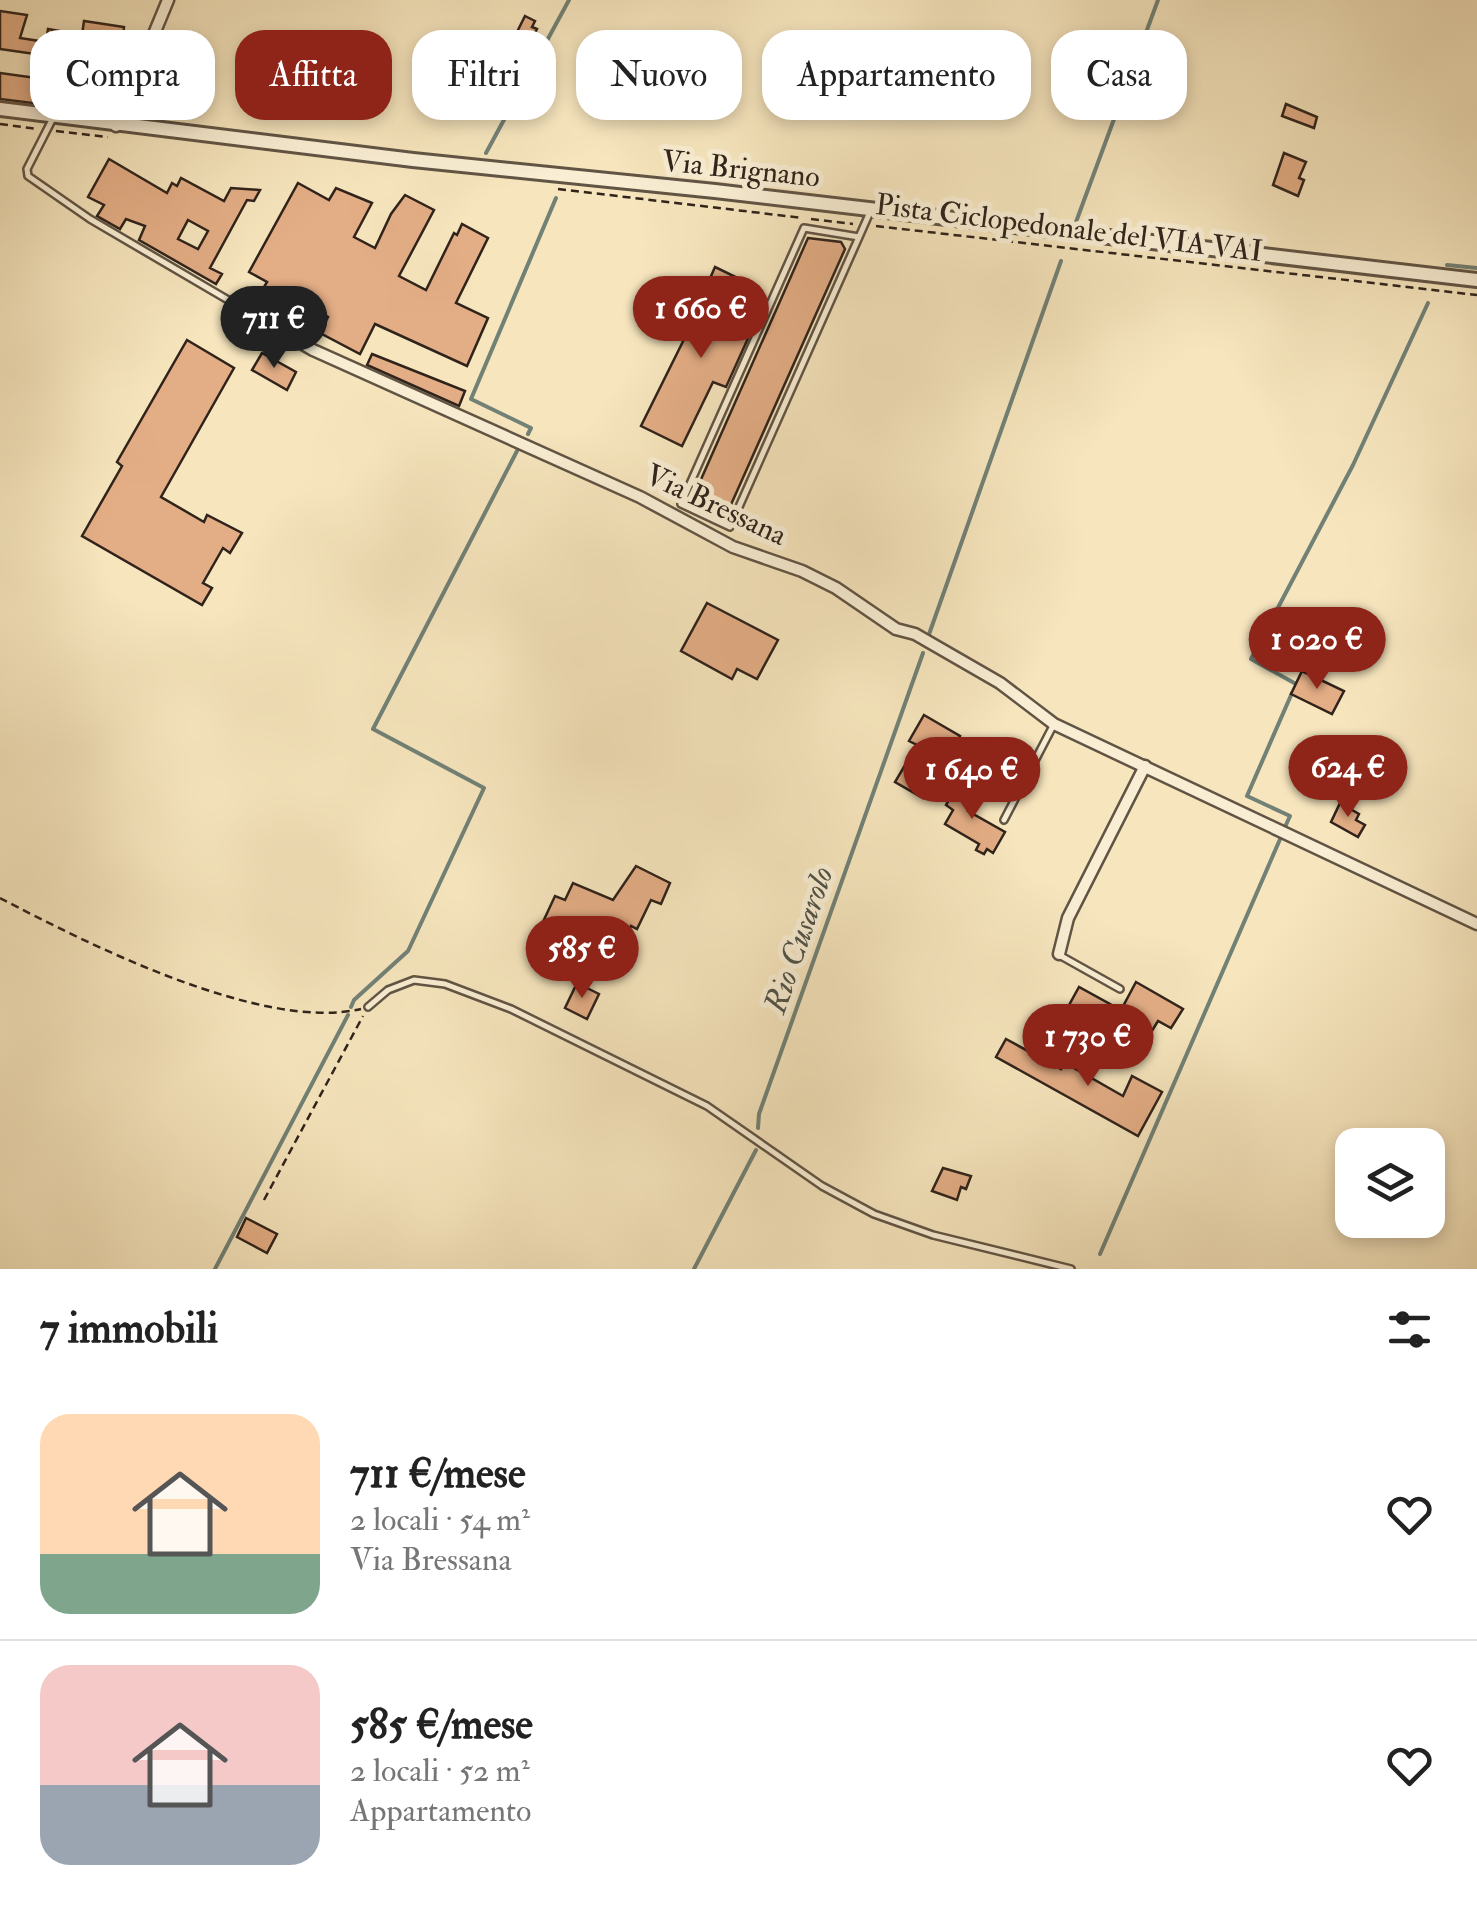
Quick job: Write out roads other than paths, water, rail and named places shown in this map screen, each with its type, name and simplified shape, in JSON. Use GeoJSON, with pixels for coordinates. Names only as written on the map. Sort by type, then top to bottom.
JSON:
{"type":"FeatureCollection","features":[{"type":"Feature","properties":{"kind":"street"},"geometry":{"type":"LineString","coordinates":[[116,126],[168,0]]}},
{"type":"Feature","properties":{"kind":"street","name":"Via Brignano"},"geometry":{"type":"LineString","coordinates":[[0,109],[30,113]]}},
{"type":"Feature","properties":{"kind":"street","name":"Via Brignano"},"geometry":{"type":"LineString","coordinates":[[80,120],[1477,280]]}},
{"type":"Feature","properties":{"kind":"street","name":"Via Bressana"},"geometry":{"type":"LineString","coordinates":[[252,314],[314,350],[640,497],[733,547],[819,580],[896,629],[915,634],[1000,684],[1054,724],[1477,924]]}},
{"type":"Feature","properties":{"kind":"street"},"geometry":{"type":"LineString","coordinates":[[1059,954],[1068,918],[1146,766]]}},
{"type":"Feature","properties":{"kind":"lane"},"geometry":{"type":"LineString","coordinates":[[53,120],[27,169],[28,176],[90,219],[252,314]]}},
{"type":"Feature","properties":{"kind":"lane"},"geometry":{"type":"LineString","coordinates":[[859,238],[804,228],[681,504],[730,527],[872,210]]}},
{"type":"Feature","properties":{"kind":"lane"},"geometry":{"type":"LineString","coordinates":[[1004,820],[1054,724]]}},
{"type":"Feature","properties":{"kind":"lane"},"geometry":{"type":"LineString","coordinates":[[1059,954],[1120,989]]}},
{"type":"Feature","properties":{"kind":"lane"},"geometry":{"type":"LineString","coordinates":[[368,1007],[388,990],[414,980],[462,990],[526,1016],[708,1106],[822,1186],[874,1214],[934,1235],[1071,1269]]}},
{"type":"Feature","properties":{"kind":"waterway"},"geometry":{"type":"LineString","coordinates":[[486,153],[569,0]]}},
{"type":"Feature","properties":{"kind":"waterway","name":"Rio Cusarolo"},"geometry":{"type":"LineString","coordinates":[[1076,222],[1158,0]]}},
{"type":"Feature","properties":{"kind":"waterway"},"geometry":{"type":"LineString","coordinates":[[528,434],[531,428],[471,399],[556,198]]}},
{"type":"Feature","properties":{"kind":"waterway","name":"Rio Cusarolo"},"geometry":{"type":"LineString","coordinates":[[927,640],[1061,261]]}},
{"type":"Feature","properties":{"kind":"waterway"},"geometry":{"type":"LineString","coordinates":[[1447,265],[1477,268]]}},
{"type":"Feature","properties":{"kind":"waterway"},"geometry":{"type":"LineString","coordinates":[[1296,684],[1251,659],[1353,465],[1428,303]]}},
{"type":"Feature","properties":{"kind":"waterway"},"geometry":{"type":"LineString","coordinates":[[351,1007],[408,951],[484,788],[373,729],[517,451]]}},
{"type":"Feature","properties":{"kind":"waterway","name":"Rio Cusarolo"},"geometry":{"type":"LineString","coordinates":[[758,1128],[759,1114],[923,653]]}},
{"type":"Feature","properties":{"kind":"waterway"},"geometry":{"type":"LineString","coordinates":[[1285,827],[1290,816],[1247,796],[1292,693]]}},
{"type":"Feature","properties":{"kind":"waterway"},"geometry":{"type":"LineString","coordinates":[[1100,1254],[1281,837]]}},
{"type":"Feature","properties":{"kind":"waterway"},"geometry":{"type":"LineString","coordinates":[[215,1269],[348,1015]]}},
{"type":"Feature","properties":{"kind":"waterway","name":"Rio Cusarolo"},"geometry":{"type":"LineString","coordinates":[[694,1269],[756,1150]]}}]}
